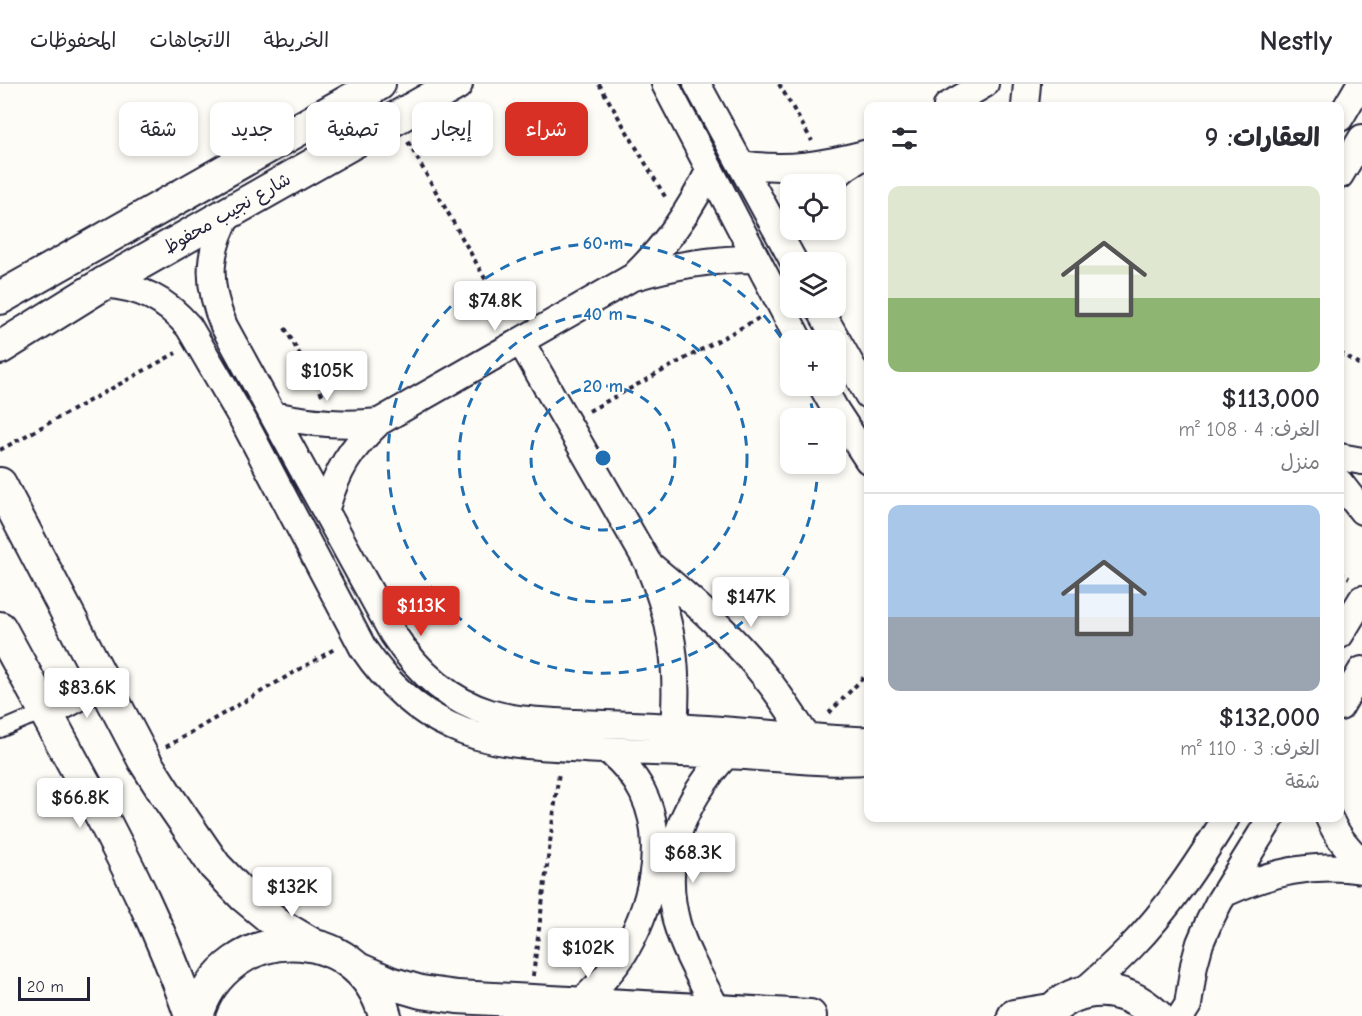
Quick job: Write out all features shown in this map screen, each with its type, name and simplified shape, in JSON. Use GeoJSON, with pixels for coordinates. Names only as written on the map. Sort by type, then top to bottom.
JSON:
{"type":"FeatureCollection","features":[{"type":"Feature","properties":{"kind":"street","name":"شارع نجيب محفوظ"},"geometry":{"type":"LineString","coordinates":[[0,298],[379,84]]}},
{"type":"Feature","properties":{"kind":"street","name":"شارع نجيب محفوظ"},"geometry":{"type":"LineString","coordinates":[[400,116],[456,84]]}},
{"type":"Feature","properties":{"kind":"street"},"geometry":{"type":"LineString","coordinates":[[665,84],[780,306]]}},
{"type":"Feature","properties":{"kind":"street"},"geometry":{"type":"LineString","coordinates":[[698,84],[741,164],[793,248]]}},
{"type":"Feature","properties":{"kind":"street"},"geometry":{"type":"LineString","coordinates":[[954,102],[985,84]]}},
{"type":"Feature","properties":{"kind":"street"},"geometry":{"type":"LineString","coordinates":[[1025,102],[1027,84]]}},
{"type":"Feature","properties":{"kind":"street"},"geometry":{"type":"LineString","coordinates":[[1344,111],[1360,84]]}},
{"type":"Feature","properties":{"kind":"street"},"geometry":{"type":"LineString","coordinates":[[1344,168],[1362,138]]}},
{"type":"Feature","properties":{"kind":"street","name":"شارع نجيب محفوظ"},"geometry":{"type":"LineString","coordinates":[[0,348],[104,284],[328,156]]}},
{"type":"Feature","properties":{"kind":"street"},"geometry":{"type":"LineString","coordinates":[[741,164],[826,174],[846,167],[864,156]]}},
{"type":"Feature","properties":{"kind":"street"},"geometry":{"type":"LineString","coordinates":[[632,278],[680,223],[709,171]]}},
{"type":"Feature","properties":{"kind":"street"},"geometry":{"type":"LineString","coordinates":[[231,210],[223,224],[213,254],[212,290],[216,309],[393,634],[432,682],[469,705],[511,718],[864,740]]}},
{"type":"Feature","properties":{"kind":"street"},"geometry":{"type":"LineString","coordinates":[[326,508],[345,461],[379,422],[632,278],[688,263],[755,259]]}},
{"type":"Feature","properties":{"kind":"street"},"geometry":{"type":"LineString","coordinates":[[104,284],[136,289],[165,304],[189,327],[243,420],[357,636],[377,668],[393,686],[431,716],[474,735],[520,745],[864,762]]}},
{"type":"Feature","properties":{"kind":"street"},"geometry":{"type":"LineString","coordinates":[[808,330],[821,318]]}},
{"type":"Feature","properties":{"kind":"street"},"geometry":{"type":"LineString","coordinates":[[826,318],[864,388]]}},
{"type":"Feature","properties":{"kind":"street"},"geometry":{"type":"LineString","coordinates":[[521,342],[648,563],[669,624],[676,679],[674,727]]}},
{"type":"Feature","properties":{"kind":"street"},"geometry":{"type":"LineString","coordinates":[[828,396],[864,454]]}},
{"type":"Feature","properties":{"kind":"street"},"geometry":{"type":"LineString","coordinates":[[273,415],[339,425],[379,422]]}},
{"type":"Feature","properties":{"kind":"street"},"geometry":{"type":"LineString","coordinates":[[1344,458],[1362,461]]}},
{"type":"Feature","properties":{"kind":"street"},"geometry":{"type":"LineString","coordinates":[[0,484],[144,760],[167,796],[215,866],[244,896],[279,925],[313,945]]}},
{"type":"Feature","properties":{"kind":"street"},"geometry":{"type":"LineString","coordinates":[[1344,488],[1362,511]]}},
{"type":"Feature","properties":{"kind":"street"},"geometry":{"type":"LineString","coordinates":[[648,563],[719,625],[751,659],[807,737]]}},
{"type":"Feature","properties":{"kind":"street"},"geometry":{"type":"LineString","coordinates":[[1344,628],[1362,599]]}},
{"type":"Feature","properties":{"kind":"street"},"geometry":{"type":"LineString","coordinates":[[0,628],[14,663],[46,712],[141,893],[179,980],[191,1016]]}},
{"type":"Feature","properties":{"kind":"street"},"geometry":{"type":"LineString","coordinates":[[46,712],[104,681]]}},
{"type":"Feature","properties":{"kind":"street"},"geometry":{"type":"LineString","coordinates":[[411,702],[432,682]]}},
{"type":"Feature","properties":{"kind":"street"},"geometry":{"type":"LineString","coordinates":[[609,751],[635,778],[644,795],[655,831],[655,851],[672,900],[677,924],[686,948],[718,1012]]}},
{"type":"Feature","properties":{"kind":"street"},"geometry":{"type":"LineString","coordinates":[[579,1004],[608,975],[621,958],[641,918],[648,894],[673,852],[687,810],[698,790],[726,755]]}},
{"type":"Feature","properties":{"kind":"street"},"geometry":{"type":"LineString","coordinates":[[1080,994],[1132,946],[1155,920],[1190,874],[1223,822]]}},
{"type":"Feature","properties":{"kind":"street"},"geometry":{"type":"LineString","coordinates":[[1181,1016],[1190,996],[1194,965],[1209,922],[1269,822]]}},
{"type":"Feature","properties":{"kind":"street"},"geometry":{"type":"LineString","coordinates":[[1331,822],[1342,841],[1362,861]]}},
{"type":"Feature","properties":{"kind":"street"},"geometry":{"type":"LineString","coordinates":[[1225,893],[1249,882],[1299,869],[1325,867],[1362,870]]}},
{"type":"Feature","properties":{"kind":"street"},"geometry":{"type":"LineString","coordinates":[[197,1016],[209,988],[237,959],[274,944],[293,943],[313,945],[345,958],[372,985],[386,1016]]}},
{"type":"Feature","properties":{"kind":"street"},"geometry":{"type":"LineString","coordinates":[[358,969],[390,983],[421,992],[457,997],[810,1016]]}},
{"type":"Feature","properties":{"kind":"street"},"geometry":{"type":"LineString","coordinates":[[1014,1016],[1048,1013],[1065,1000],[1097,991],[1129,996],[1144,1004],[1157,1016]]}},
{"type":"Feature","properties":{"kind":"lane"},"geometry":{"type":"LineString","coordinates":[[0,730],[46,712]]}},
{"type":"Feature","properties":{"kind":"path"},"geometry":{"type":"LineString","coordinates":[[599,84],[680,223]]}},
{"type":"Feature","properties":{"kind":"path"},"geometry":{"type":"LineString","coordinates":[[779,84],[826,174]]}},
{"type":"Feature","properties":{"kind":"path"},"geometry":{"type":"LineString","coordinates":[[400,128],[521,342]]}},
{"type":"Feature","properties":{"kind":"path"},"geometry":{"type":"LineString","coordinates":[[568,423],[780,306]]}},
{"type":"Feature","properties":{"kind":"path"},"geometry":{"type":"LineString","coordinates":[[285,328],[339,425]]}},
{"type":"Feature","properties":{"kind":"path"},"geometry":{"type":"LineString","coordinates":[[0,450],[198,341]]}},
{"type":"Feature","properties":{"kind":"path"},"geometry":{"type":"LineString","coordinates":[[1344,355],[1362,366]]}},
{"type":"Feature","properties":{"kind":"path"},"geometry":{"type":"LineString","coordinates":[[144,760],[357,636]]}},
{"type":"Feature","properties":{"kind":"path"},"geometry":{"type":"LineString","coordinates":[[807,737],[864,677]]}},
{"type":"Feature","properties":{"kind":"path"},"geometry":{"type":"LineString","coordinates":[[529,1001],[562,748]]}}]}
